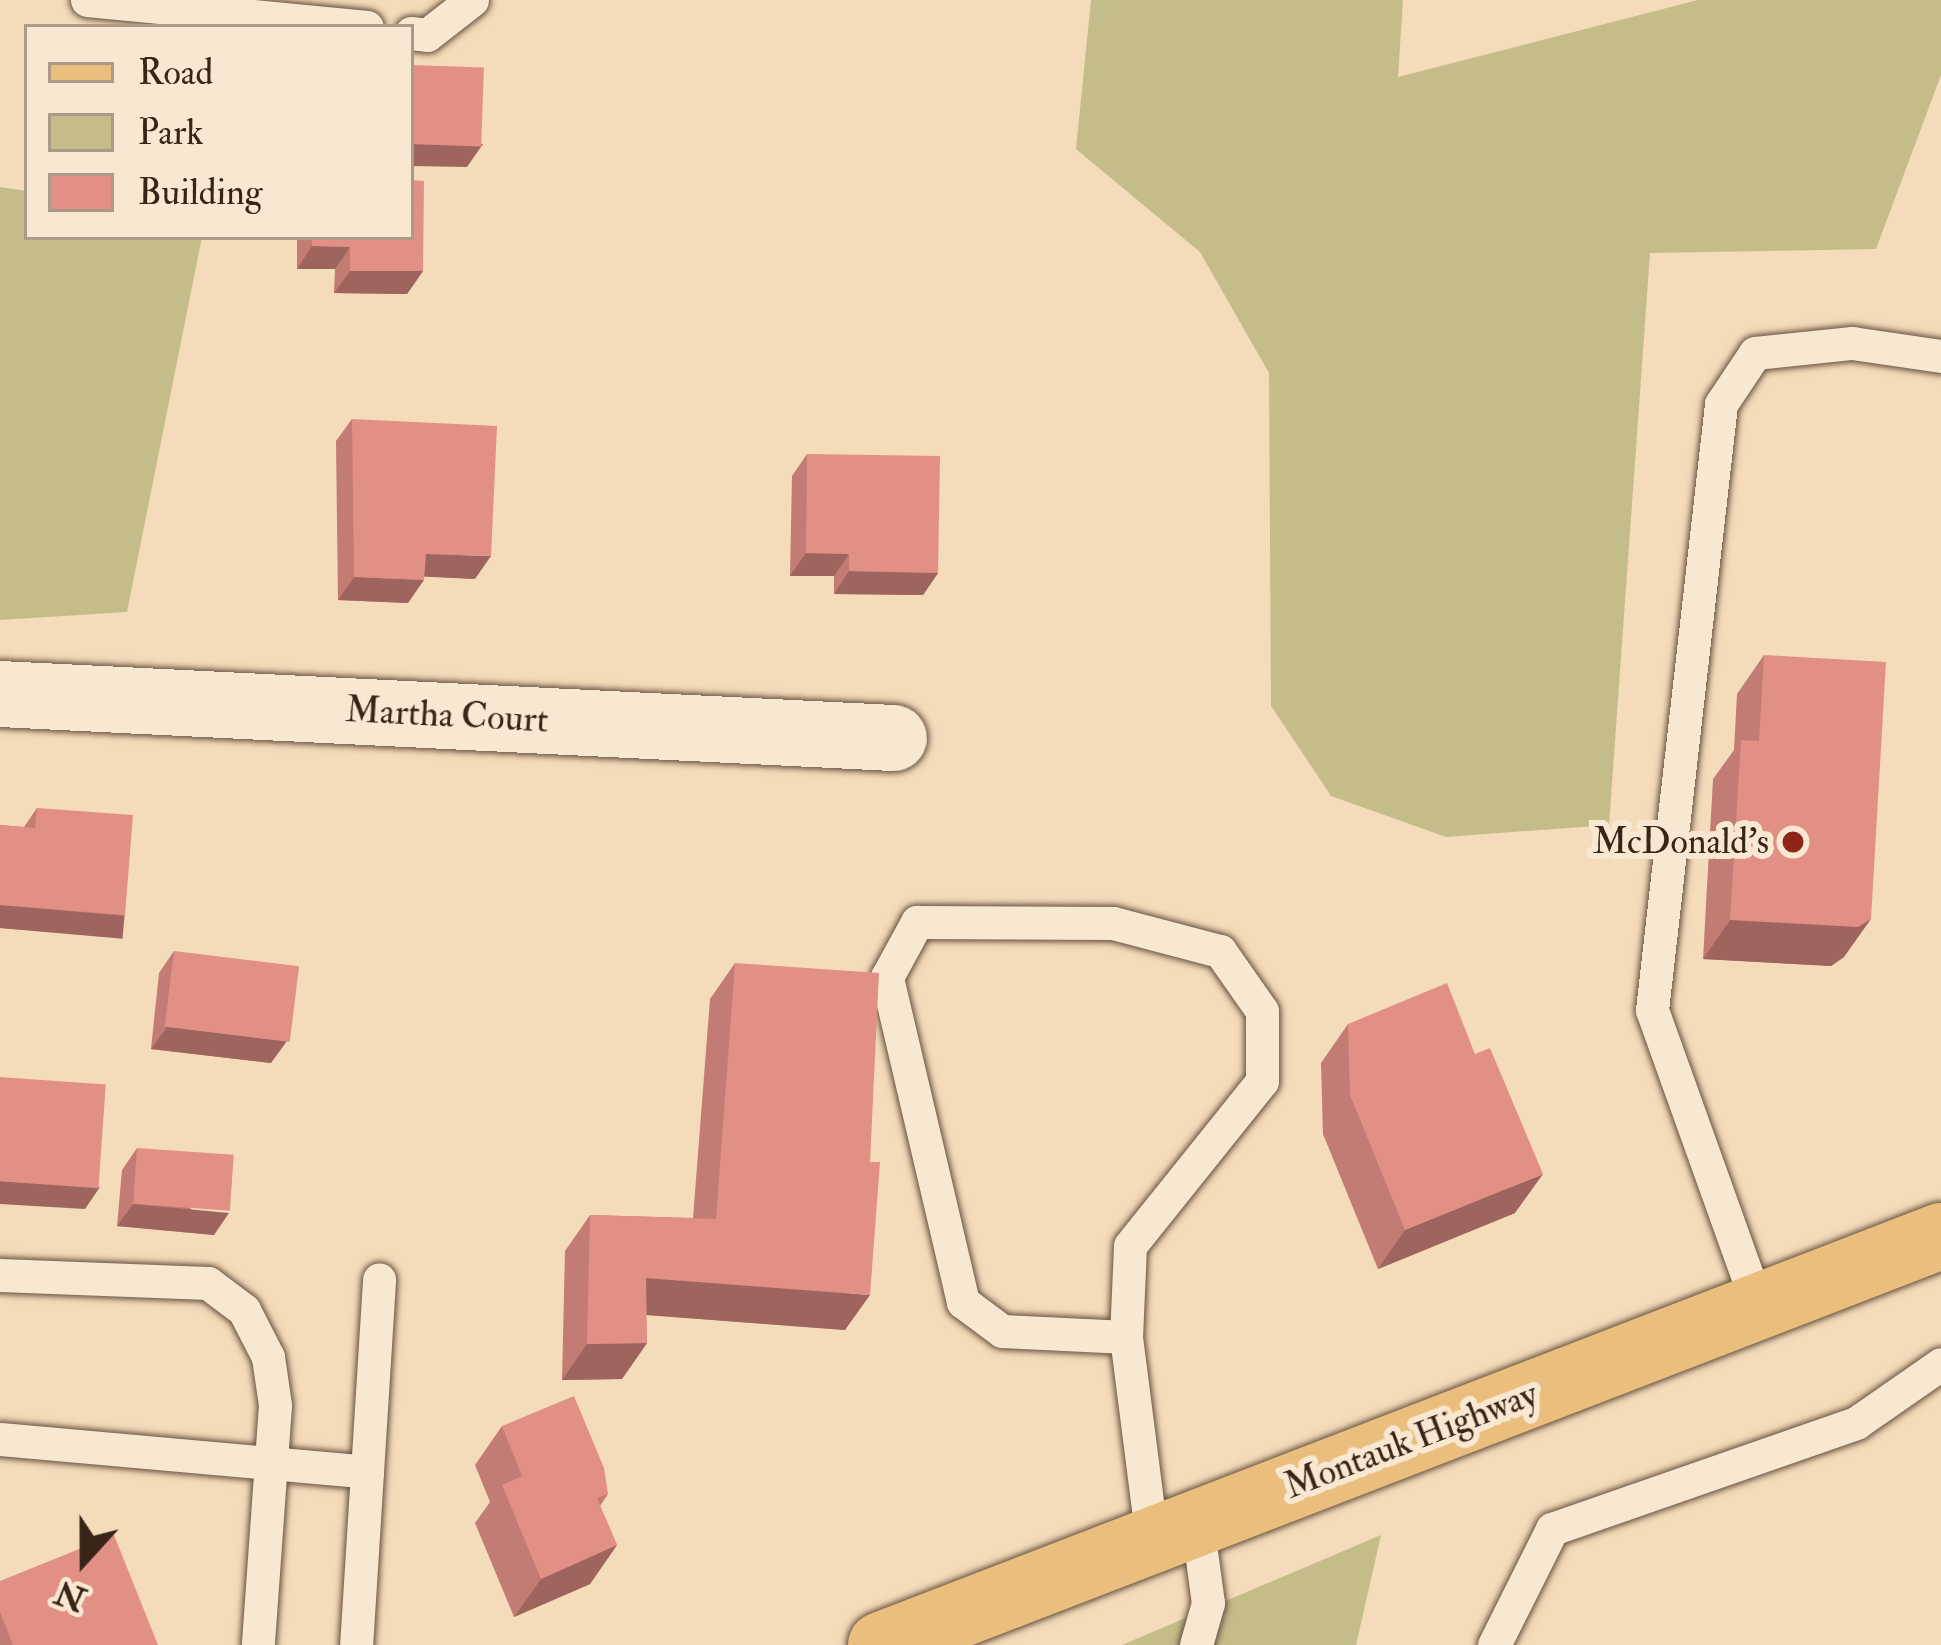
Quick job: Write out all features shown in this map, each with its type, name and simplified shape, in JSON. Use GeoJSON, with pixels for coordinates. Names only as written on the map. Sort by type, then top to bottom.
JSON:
{"type":"FeatureCollection","features":[{"type":"Feature","properties":{"kind":"main road","name":"Montauk Highway"},"geometry":{"type":"LineString","coordinates":[[881,1645],[1941,1236]]}},
{"type":"Feature","properties":{"kind":"street","name":"Martha Court"},"geometry":{"type":"LineString","coordinates":[[0,694],[894,738]]}},
{"type":"Feature","properties":{"kind":"lane"},"geometry":{"type":"LineString","coordinates":[[87,0],[336,24]]}},
{"type":"Feature","properties":{"kind":"lane"},"geometry":{"type":"LineString","coordinates":[[414,33],[427,35],[472,0]]}},
{"type":"Feature","properties":{"kind":"lane"},"geometry":{"type":"LineString","coordinates":[[1758,1306],[1652,1010],[1721,404],[1755,353],[1852,343],[1941,356]]}},
{"type":"Feature","properties":{"kind":"lane"},"geometry":{"type":"LineString","coordinates":[[1126,1337],[1001,1330],[963,1302],[887,977],[917,922],[1113,923],[1220,950],[1262,1011],[1262,1081],[1130,1246],[1126,1337],[1174,1531],[1208,1604],[1196,1645]]}},
{"type":"Feature","properties":{"kind":"lane"},"geometry":{"type":"LineString","coordinates":[[0,1274],[208,1283],[244,1310],[268,1357],[272,1463],[258,1645]]}},
{"type":"Feature","properties":{"kind":"lane"},"geometry":{"type":"LineString","coordinates":[[356,1645],[380,1279]]}},
{"type":"Feature","properties":{"kind":"lane"},"geometry":{"type":"LineString","coordinates":[[1494,1645],[1552,1529],[1856,1424],[1941,1364]]}},
{"type":"Feature","properties":{"kind":"lane"},"geometry":{"type":"LineString","coordinates":[[0,1439],[367,1472]]}},
{"type":"Feature","properties":{"kind":"green space"},"geometry":{"type":"Polygon","coordinates":[[[1091,0],[1403,0],[1398,77],[1698,0],[1941,0],[1941,75],[1876,249],[1650,253],[1609,825],[1446,837],[1331,796],[1271,706],[1269,373],[1200,252],[1076,149],[1091,0]]]}},
{"type":"Feature","properties":{"kind":"green space"},"geometry":{"type":"Polygon","coordinates":[[[0,187],[24,191],[24,240],[201,240],[127,612],[0,620],[0,187]]]}},
{"type":"Feature","properties":{"kind":"green space"},"geometry":{"type":"Polygon","coordinates":[[[1381,1535],[1356,1645],[1122,1645],[1381,1535]]]}},
{"type":"Feature","properties":{"kind":"building"},"geometry":{"type":"Polygon","coordinates":[[[414,65],[484,68],[481,146],[414,144],[414,65]]]}},
{"type":"Feature","properties":{"kind":"building"},"geometry":{"type":"Polygon","coordinates":[[[414,180],[424,181],[423,271],[350,271],[350,247],[312,246],[312,240],[414,240],[414,180]]]}},
{"type":"Feature","properties":{"kind":"building"},"geometry":{"type":"Polygon","coordinates":[[[352,419],[497,426],[491,556],[426,554],[424,580],[354,577],[352,419]]]}},
{"type":"Feature","properties":{"kind":"building"},"geometry":{"type":"Polygon","coordinates":[[[807,454],[940,456],[938,573],[849,571],[849,554],[806,553],[807,454]]]}},
{"type":"Feature","properties":{"kind":"building"},"geometry":{"type":"Polygon","coordinates":[[[1764,655],[1886,662],[1871,919],[1858,927],[1730,920],[1741,740],[1759,741],[1764,655]]]}},
{"type":"Feature","properties":{"kind":"building"},"geometry":{"type":"Polygon","coordinates":[[[37,808],[133,815],[125,915],[0,905],[0,825],[35,828],[37,808]]]}},
{"type":"Feature","properties":{"kind":"building"},"geometry":{"type":"Polygon","coordinates":[[[174,951],[299,966],[290,1042],[165,1026],[174,951]]]}},
{"type":"Feature","properties":{"kind":"building"},"geometry":{"type":"Polygon","coordinates":[[[735,963],[879,973],[870,1162],[880,1162],[870,1295],[646,1278],[647,1343],[587,1344],[590,1215],[716,1219],[735,963]]]}},
{"type":"Feature","properties":{"kind":"building"},"geometry":{"type":"Polygon","coordinates":[[[1447,983],[1475,1054],[1490,1048],[1543,1174],[1405,1230],[1350,1095],[1348,1024],[1447,983]]]}},
{"type":"Feature","properties":{"kind":"building"},"geometry":{"type":"Polygon","coordinates":[[[0,1077],[106,1084],[98,1188],[0,1181],[0,1077]]]}},
{"type":"Feature","properties":{"kind":"building"},"geometry":{"type":"Polygon","coordinates":[[[137,1148],[234,1155],[230,1211],[133,1204],[137,1148]]]}},
{"type":"Feature","properties":{"kind":"building"},"geometry":{"type":"Polygon","coordinates":[[[574,1396],[604,1468],[608,1494],[597,1498],[617,1545],[541,1579],[502,1485],[522,1476],[502,1426],[574,1396]]]}},
{"type":"Feature","properties":{"kind":"building"},"geometry":{"type":"Polygon","coordinates":[[[114,1535],[158,1645],[13,1645],[0,1612],[0,1581],[114,1535]]]}},
{"type":"Feature","properties":{"kind":"place","name":"McDonald's"},"geometry":{"type":"Point","coordinates":[1793,842]}}]}
